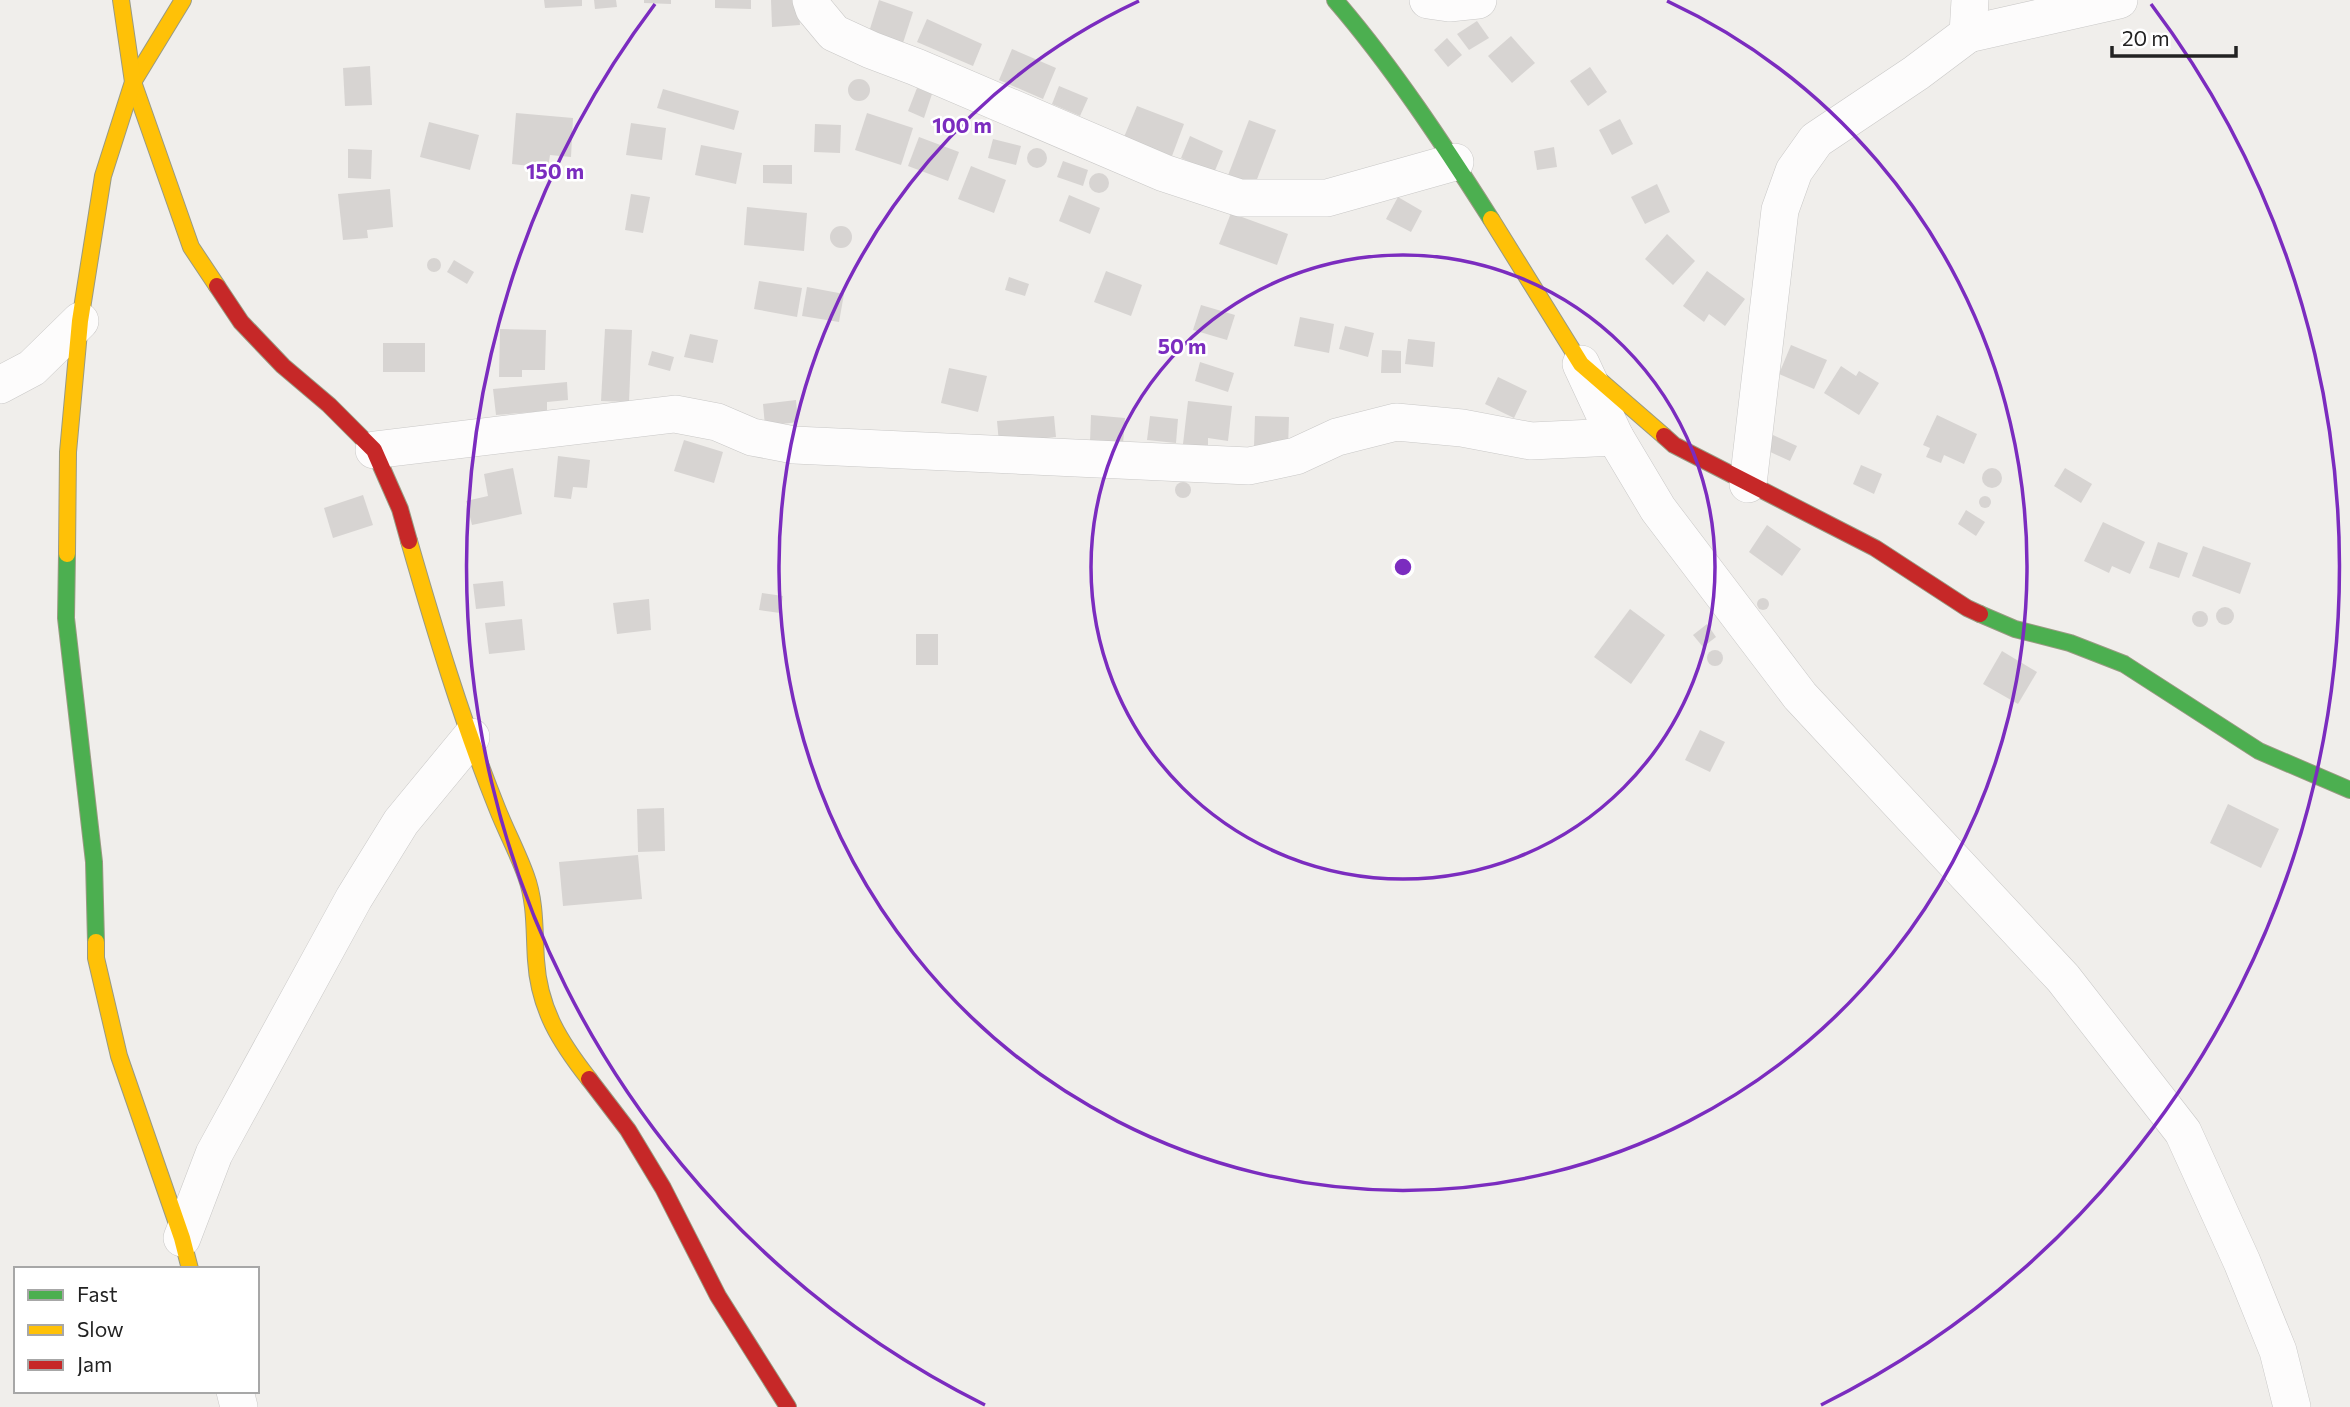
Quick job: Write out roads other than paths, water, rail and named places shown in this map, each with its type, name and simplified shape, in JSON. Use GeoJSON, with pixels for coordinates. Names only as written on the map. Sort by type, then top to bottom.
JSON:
{"type":"FeatureCollection","features":[{"type":"Feature","properties":{"kind":"street"},"geometry":{"type":"LineString","coordinates":[[121,0],[133,82],[191,247],[242,322],[283,366],[329,405],[374,450],[400,509],[431,618],[471,737],[527,878],[535,922],[538,974],[545,1006],[561,1043],[628,1130],[663,1188],[718,1296],[788,1407]]}},
{"type":"Feature","properties":{"kind":"street"},"geometry":{"type":"LineString","coordinates":[[183,0],[133,82],[103,176],[80,321],[68,452],[65,618],[94,862],[96,957],[119,1056],[186,1254]]}},
{"type":"Feature","properties":{"kind":"street"},"geometry":{"type":"LineString","coordinates":[[811,0],[814,9],[834,33],[870,50],[1164,173],[1240,198],[1327,198],[1455,162]]}},
{"type":"Feature","properties":{"kind":"street"},"geometry":{"type":"LineString","coordinates":[[1335,0],[1356,24],[1455,162],[1581,364],[1615,437],[1658,509],[1800,696],[2063,978],[2183,1132],[2242,1262],[2278,1351],[2292,1407]]}},
{"type":"Feature","properties":{"kind":"street"},"geometry":{"type":"LineString","coordinates":[[1428,0],[1450,3],[1478,0]]}},
{"type":"Feature","properties":{"kind":"street"},"geometry":{"type":"LineString","coordinates":[[1748,484],[1780,210],[1794,170],[1816,140],[1916,73],[1969,17],[2119,0]]}},
{"type":"Feature","properties":{"kind":"street"},"geometry":{"type":"LineString","coordinates":[[0,385],[32,368],[80,321]]}},
{"type":"Feature","properties":{"kind":"street"},"geometry":{"type":"LineString","coordinates":[[1581,364],[1674,445],[1875,548],[1967,608],[2015,629],[2070,643],[2124,664],[2259,751],[2350,790]]}},
{"type":"Feature","properties":{"kind":"street"},"geometry":{"type":"LineString","coordinates":[[374,450],[675,414],[716,422],[752,438],[794,445],[1248,466],[1296,456],[1337,437],[1396,422],[1462,428],[1531,440],[1615,437]]}},
{"type":"Feature","properties":{"kind":"street"},"geometry":{"type":"LineString","coordinates":[[186,1254],[214,1154],[354,898],[401,822],[471,737]]}}]}
